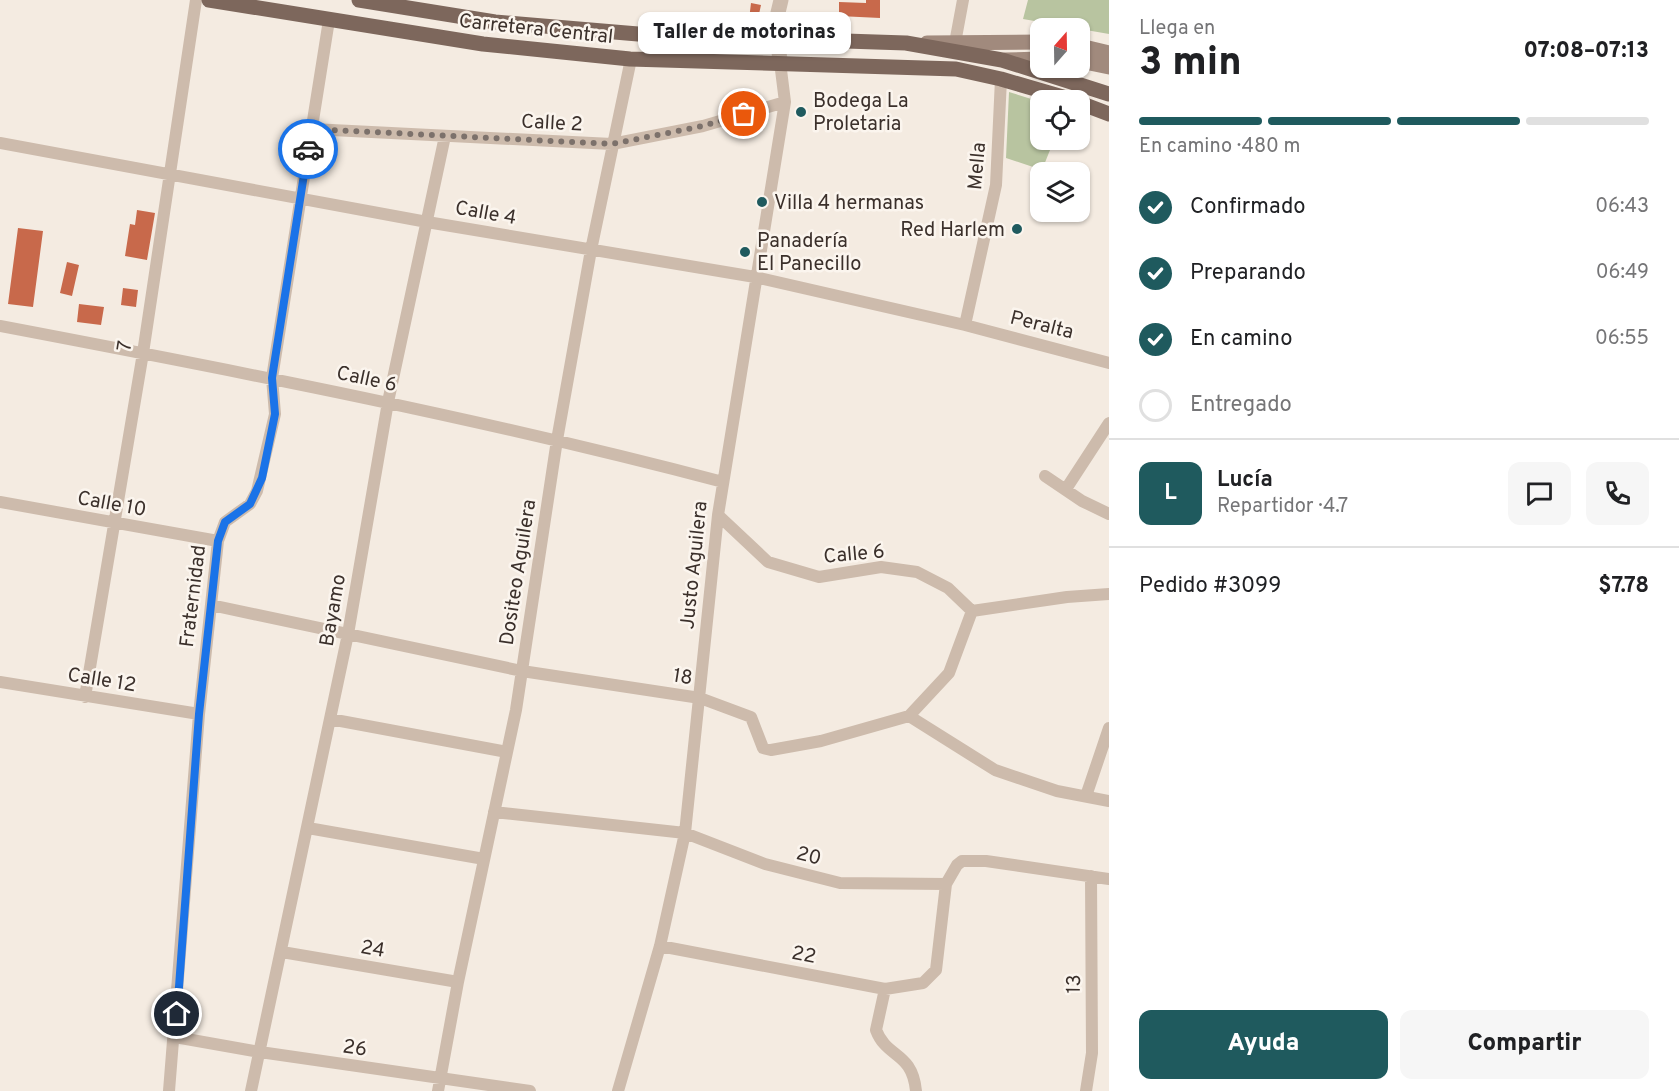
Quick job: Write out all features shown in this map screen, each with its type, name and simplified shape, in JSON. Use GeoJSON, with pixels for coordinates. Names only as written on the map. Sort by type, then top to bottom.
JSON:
{"type":"FeatureCollection","features":[{"type":"Feature","properties":{"kind":"main road","name":"Carretera Central"},"geometry":{"type":"LineString","coordinates":[[209,0],[483,44],[631,59],[956,69],[1039,90]]}},
{"type":"Feature","properties":{"kind":"main road","name":"Carretera Central"},"geometry":{"type":"LineString","coordinates":[[359,0],[495,22],[638,34],[906,43],[1002,60],[1109,94]]}},
{"type":"Feature","properties":{"kind":"main road"},"geometry":{"type":"LineString","coordinates":[[906,43],[1030,42]]}},
{"type":"Feature","properties":{"kind":"main road"},"geometry":{"type":"LineString","coordinates":[[1090,48],[1109,52]]}},
{"type":"Feature","properties":{"kind":"main road"},"geometry":{"type":"LineString","coordinates":[[956,69],[1002,60],[1030,59]]}},
{"type":"Feature","properties":{"kind":"main road"},"geometry":{"type":"LineString","coordinates":[[1090,63],[1109,67]]}},
{"type":"Feature","properties":{"kind":"main road"},"geometry":{"type":"LineString","coordinates":[[1090,107],[1109,114]]}},
{"type":"Feature","properties":{"kind":"street","name":"7"},"geometry":{"type":"LineString","coordinates":[[86,697],[143,353],[196,0]]}},
{"type":"Feature","properties":{"kind":"street","name":"Justo Aguilera"},"geometry":{"type":"LineString","coordinates":[[618,1091],[660,946],[685,833],[718,515],[754,277],[785,102],[777,40],[777,21],[782,0]]}},
{"type":"Feature","properties":{"kind":"street"},"geometry":{"type":"LineString","coordinates":[[955,43],[963,0]]}},
{"type":"Feature","properties":{"kind":"street","name":"Fraternidad"},"geometry":{"type":"LineString","coordinates":[[169,1091],[199,714],[218,541],[221,527],[250,504],[260,484],[275,414],[272,378],[329,20]]}},
{"type":"Feature","properties":{"kind":"street","name":"Dositeo Aguilera"},"geometry":{"type":"LineString","coordinates":[[439,1085],[458,982],[507,752],[522,671],[557,440],[591,250],[631,59]]}},
{"type":"Feature","properties":{"kind":"street","name":"Mella"},"geometry":{"type":"LineString","coordinates":[[965,325],[996,185],[1001,79]]}},
{"type":"Feature","properties":{"kind":"street","name":"Calle 2"},"geometry":{"type":"LineString","coordinates":[[312,129],[612,144],[703,126],[785,102]]}},
{"type":"Feature","properties":{"kind":"street","name":"Bayamo"},"geometry":{"type":"LineString","coordinates":[[251,1091],[348,634],[388,402],[445,136]]}},
{"type":"Feature","properties":{"kind":"street","name":"Calle 4"},"geometry":{"type":"LineString","coordinates":[[0,143],[427,222],[754,277],[965,325]]}},
{"type":"Feature","properties":{"kind":"street","name":"Peralta"},"geometry":{"type":"LineString","coordinates":[[965,325],[1109,363]]}},
{"type":"Feature","properties":{"kind":"street","name":"Calle 6"},"geometry":{"type":"LineString","coordinates":[[0,326],[388,402],[557,440],[723,482]]}},
{"type":"Feature","properties":{"kind":"street"},"geometry":{"type":"LineString","coordinates":[[1066,489],[1109,423]]}},
{"type":"Feature","properties":{"kind":"street"},"geometry":{"type":"LineString","coordinates":[[1045,477],[1082,501],[1109,514]]}},
{"type":"Feature","properties":{"kind":"street","name":"Calle 10"},"geometry":{"type":"LineString","coordinates":[[0,502],[218,541]]}},
{"type":"Feature","properties":{"kind":"street","name":"Calle 6"},"geometry":{"type":"LineString","coordinates":[[718,515],[768,562],[819,577],[881,567],[917,572],[948,588],[972,611]]}},
{"type":"Feature","properties":{"kind":"street"},"geometry":{"type":"LineString","coordinates":[[1109,594],[1067,597],[972,611],[949,673],[909,716],[995,770],[1057,791],[1109,801]]}},
{"type":"Feature","properties":{"kind":"street","name":"18"},"geometry":{"type":"LineString","coordinates":[[211,605],[522,671],[700,699],[751,717],[763,748],[771,750],[821,741],[909,716]]}},
{"type":"Feature","properties":{"kind":"street","name":"Calle 12"},"geometry":{"type":"LineString","coordinates":[[0,682],[199,714]]}},
{"type":"Feature","properties":{"kind":"street"},"geometry":{"type":"LineString","coordinates":[[330,719],[507,752]]}},
{"type":"Feature","properties":{"kind":"street"},"geometry":{"type":"LineString","coordinates":[[1086,796],[1109,728]]}},
{"type":"Feature","properties":{"kind":"street","name":"20"},"geometry":{"type":"LineString","coordinates":[[494,812],[685,833],[765,864],[840,883],[946,884]]}},
{"type":"Feature","properties":{"kind":"street"},"geometry":{"type":"LineString","coordinates":[[308,828],[484,859]]}},
{"type":"Feature","properties":{"kind":"street"},"geometry":{"type":"LineString","coordinates":[[946,884],[957,865],[962,861],[986,861],[1109,879]]}},
{"type":"Feature","properties":{"kind":"street","name":"13"},"geometry":{"type":"LineString","coordinates":[[1086,1091],[1092,1053],[1092,876]]}},
{"type":"Feature","properties":{"kind":"street","name":"22"},"geometry":{"type":"LineString","coordinates":[[660,946],[885,989],[923,983],[936,970],[946,884]]}},
{"type":"Feature","properties":{"kind":"street","name":"24"},"geometry":{"type":"LineString","coordinates":[[282,952],[458,982]]}},
{"type":"Feature","properties":{"kind":"street"},"geometry":{"type":"LineString","coordinates":[[885,989],[876,1030],[886,1046],[907,1062],[913,1072],[916,1091]]}},
{"type":"Feature","properties":{"kind":"street","name":"26"},"geometry":{"type":"LineString","coordinates":[[175,1037],[439,1085],[530,1091]]}},
{"type":"Feature","properties":{"kind":"green space"},"geometry":{"type":"Polygon","coordinates":[[[1028,0],[1109,0],[1109,34],[1090,31],[1090,18],[1023,19],[1028,0]]]}},
{"type":"Feature","properties":{"kind":"green space"},"geometry":{"type":"Polygon","coordinates":[[[1009,92],[1030,99],[1030,150],[1050,150],[1045,162],[1030,162],[1030,166],[1006,158],[1009,92]]]}},
{"type":"Feature","properties":{"kind":"building"},"geometry":{"type":"Polygon","coordinates":[[[866,0],[880,0],[880,18],[839,16],[839,2],[866,3],[866,0]]]}},
{"type":"Feature","properties":{"kind":"building"},"geometry":{"type":"Polygon","coordinates":[[[751,3],[761,5],[756,28],[748,28],[751,3]]]}},
{"type":"Feature","properties":{"kind":"building"},"geometry":{"type":"Polygon","coordinates":[[[137,210],[155,213],[147,260],[125,256],[130,224],[135,225],[137,210]]]}},
{"type":"Feature","properties":{"kind":"building"},"geometry":{"type":"Polygon","coordinates":[[[18,228],[43,231],[33,307],[8,304],[18,228]]]}},
{"type":"Feature","properties":{"kind":"building"},"geometry":{"type":"Polygon","coordinates":[[[67,262],[79,265],[72,296],[60,293],[67,262]]]}},
{"type":"Feature","properties":{"kind":"building"},"geometry":{"type":"Polygon","coordinates":[[[123,288],[138,290],[136,307],[121,305],[123,288]]]}},
{"type":"Feature","properties":{"kind":"building"},"geometry":{"type":"Polygon","coordinates":[[[79,304],[104,307],[101,325],[77,322],[79,304]]]}},
{"type":"Feature","properties":{"kind":"way so far"},"geometry":{"type":"LineString","coordinates":[[308,149],[312,129],[612,144],[703,126],[744,114]]}},
{"type":"Feature","properties":{"kind":"place","name":"Bodega La Proletaria"},"geometry":{"type":"Point","coordinates":[801,112]}},
{"type":"Feature","properties":{"kind":"place","name":"Taller de motorinas"},"geometry":{"type":"Point","coordinates":[744,114]}},
{"type":"Feature","properties":{"kind":"place","name":"Villa 4 hermanas"},"geometry":{"type":"Point","coordinates":[762,202]}},
{"type":"Feature","properties":{"kind":"place","name":"Red Harlem"},"geometry":{"type":"Point","coordinates":[1017,229]}},
{"type":"Feature","properties":{"kind":"place","name":"Panadería El Panecillo"},"geometry":{"type":"Point","coordinates":[745,252]}},
{"type":"Feature","properties":{"kind":"route"},"geometry":{"type":"LineString","coordinates":[[177,1014],[199,714],[218,541],[221,527],[250,504],[262,478],[275,414],[272,378],[308,149]]}}]}
